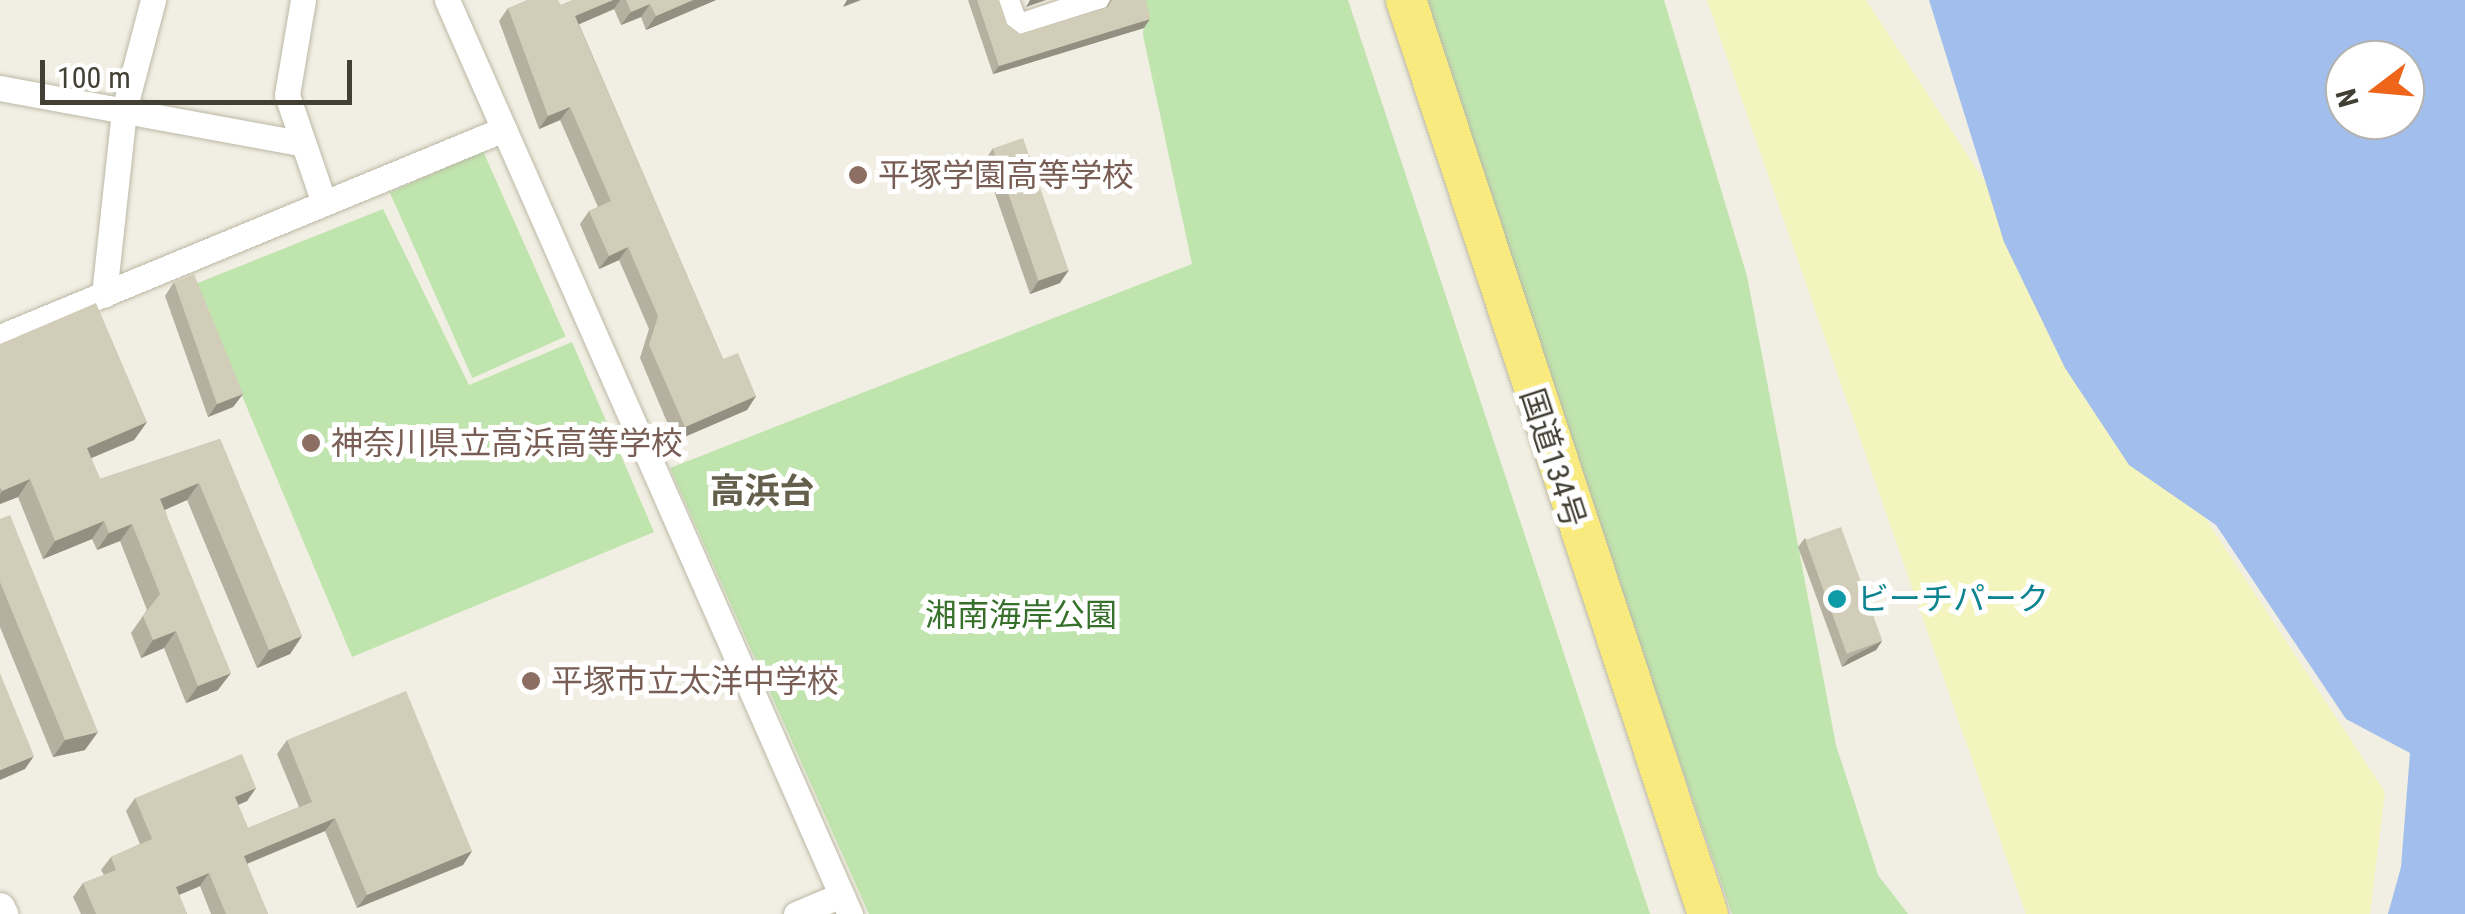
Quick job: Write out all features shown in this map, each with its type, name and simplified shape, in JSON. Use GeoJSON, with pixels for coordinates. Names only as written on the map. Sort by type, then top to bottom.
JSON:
{"type":"FeatureCollection","features":[{"type":"Feature","properties":{"kind":"highway","name":"国道134号"},"geometry":{"type":"LineString","coordinates":[[1378,0],[1680,914]]}},
{"type":"Feature","properties":{"kind":"highway","name":"国道134号"},"geometry":{"type":"LineString","coordinates":[[1406,0],[1708,914]]}},
{"type":"Feature","properties":{"kind":"street"},"geometry":{"type":"LineString","coordinates":[[104,295],[124,110],[154,0]]}},
{"type":"Feature","properties":{"kind":"street"},"geometry":{"type":"LineString","coordinates":[[302,0],[287,95],[324,203]]}},
{"type":"Feature","properties":{"kind":"street"},"geometry":{"type":"LineString","coordinates":[[447,0],[846,904],[796,914]]}},
{"type":"Feature","properties":{"kind":"street"},"geometry":{"type":"LineString","coordinates":[[1006,0],[1016,27],[1097,0]]}},
{"type":"Feature","properties":{"kind":"street"},"geometry":{"type":"LineString","coordinates":[[0,88],[301,144]]}},
{"type":"Feature","properties":{"kind":"street"},"geometry":{"type":"LineString","coordinates":[[0,336],[504,129]]}},
{"type":"Feature","properties":{"kind":"green space","name":"湘南海岸公園"},"geometry":{"type":"Polygon","coordinates":[[[1145,0],[1348,0],[1650,914],[869,914],[670,468],[1192,264],[1143,35],[1145,0]]]}},
{"type":"Feature","properties":{"kind":"green space"},"geometry":{"type":"Polygon","coordinates":[[[1417,0],[1664,0],[1747,276],[1836,745],[1878,875],[1908,914],[1732,914],[1417,0]]]}},
{"type":"Feature","properties":{"kind":"green space"},"geometry":{"type":"Polygon","coordinates":[[[483,151],[566,336],[472,378],[390,192],[483,151]]]}},
{"type":"Feature","properties":{"kind":"green space"},"geometry":{"type":"Polygon","coordinates":[[[383,209],[469,385],[572,342],[654,532],[352,657],[195,284],[383,209]]]}},
{"type":"Feature","properties":{"kind":"sand"},"geometry":{"type":"Polygon","coordinates":[[[1707,0],[1866,0],[2385,792],[2370,914],[2026,914],[1707,0]]]}},
{"type":"Feature","properties":{"kind":"water"},"geometry":{"type":"Polygon","coordinates":[[[1929,0],[2465,0],[2465,914],[2388,914],[2401,867],[2410,753],[2346,719],[2216,525],[2129,465],[2065,368],[2004,242],[1929,0]]]}},
{"type":"Feature","properties":{"kind":"building"},"geometry":{"type":"Polygon","coordinates":[[[527,0],[558,0],[561,5],[573,0],[613,0],[575,16],[723,359],[738,353],[756,396],[685,427],[649,345],[658,316],[628,247],[609,256],[589,211],[611,201],[570,107],[548,116],[508,8],[527,0]]]}},
{"type":"Feature","properties":{"kind":"building"},"geometry":{"type":"Polygon","coordinates":[[[626,0],[693,0],[656,16],[650,4],[631,12],[626,0]]]}},
{"type":"Feature","properties":{"kind":"building"},"geometry":{"type":"Polygon","coordinates":[[[977,0],[999,0],[1007,24],[1020,34],[1108,7],[1112,0],[1146,0],[1150,19],[999,66],[977,0]]]}},
{"type":"Feature","properties":{"kind":"building"},"geometry":{"type":"Polygon","coordinates":[[[1023,138],[1069,270],[1038,281],[993,148],[1023,138]]]}},
{"type":"Feature","properties":{"kind":"building"},"geometry":{"type":"Polygon","coordinates":[[[194,274],[243,394],[217,404],[174,282],[194,274]]]}},
{"type":"Feature","properties":{"kind":"building"},"geometry":{"type":"Polygon","coordinates":[[[96,303],[147,422],[87,448],[100,479],[220,439],[302,636],[269,650],[199,483],[160,499],[231,673],[198,686],[176,631],[153,640],[143,616],[160,594],[132,524],[109,533],[104,521],[55,541],[30,479],[2,491],[0,487],[0,344],[96,303]]]}},
{"type":"Feature","properties":{"kind":"building"},"geometry":{"type":"Polygon","coordinates":[[[10,515],[98,732],[65,740],[0,582],[0,519],[10,515]]]}},
{"type":"Feature","properties":{"kind":"building","name":"ビーチパーク"},"geometry":{"type":"Polygon","coordinates":[[[1841,527],[1882,641],[1847,654],[1805,540],[1841,527]]]}},
{"type":"Feature","properties":{"kind":"building"},"geometry":{"type":"Polygon","coordinates":[[[0,673],[34,756],[0,770],[0,673]]]}},
{"type":"Feature","properties":{"kind":"building"},"geometry":{"type":"Polygon","coordinates":[[[406,691],[472,851],[367,895],[335,818],[244,856],[268,914],[226,914],[209,873],[176,887],[187,914],[96,914],[83,883],[116,870],[111,857],[152,839],[135,798],[242,754],[256,788],[235,797],[248,828],[312,802],[287,740],[406,691]]]}},
{"type":"Feature","properties":{"kind":"place","name":"平塚学園高等学校"},"geometry":{"type":"Point","coordinates":[858,175]}},
{"type":"Feature","properties":{"kind":"place","name":"神奈川県立高浜高等学校"},"geometry":{"type":"Point","coordinates":[311,443]}},
{"type":"Feature","properties":{"kind":"place","name":"ビーチパーク"},"geometry":{"type":"Point","coordinates":[1837,599]}},
{"type":"Feature","properties":{"kind":"place","name":"平塚市立太洋中学校"},"geometry":{"type":"Point","coordinates":[531,681]}},
{"type":"Feature","properties":{"kind":"district","name":"高浜台"},"geometry":{"type":"Point","coordinates":[762,492]}}]}
